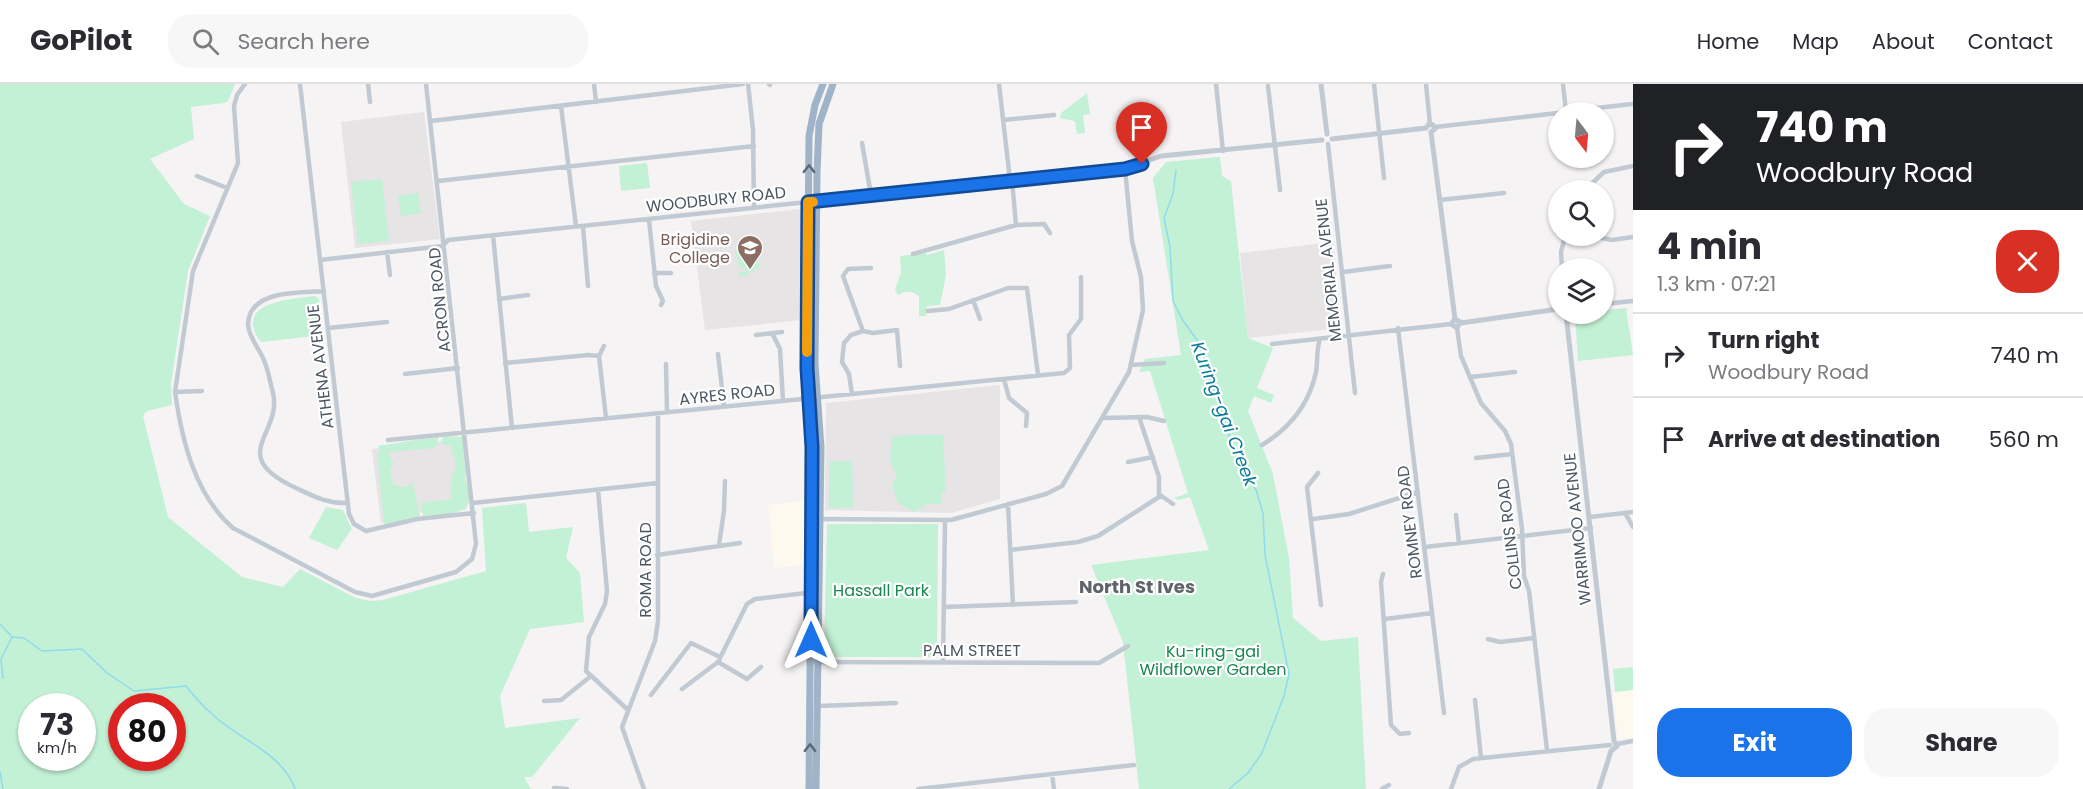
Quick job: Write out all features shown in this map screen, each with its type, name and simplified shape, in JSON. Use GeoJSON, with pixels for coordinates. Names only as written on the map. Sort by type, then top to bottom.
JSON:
{"type":"FeatureCollection","features":[{"type":"Feature","properties":{"kind":"highway"},"geometry":{"type":"LineString","coordinates":[[812,202],[810,128],[823,84]]}},
{"type":"Feature","properties":{"kind":"highway"},"geometry":{"type":"LineString","coordinates":[[815,592],[820,519],[821,422],[814,398],[807,356],[812,202],[819,124],[833,84]]}},
{"type":"Feature","properties":{"kind":"highway"},"geometry":{"type":"LineString","coordinates":[[809,789],[815,662],[812,438],[814,398]]}},
{"type":"Feature","properties":{"kind":"highway"},"geometry":{"type":"LineString","coordinates":[[815,662],[819,706],[816,789]]}},
{"type":"Feature","properties":{"kind":"street"},"geometry":{"type":"LineString","coordinates":[[202,391],[175,392],[193,271],[239,152],[234,106],[237,95],[245,84]]}},
{"type":"Feature","properties":{"kind":"street","name":"ATHENA AVENUE"},"geometry":{"type":"LineString","coordinates":[[300,84],[348,502],[354,524],[366,531],[417,519],[474,513]]}},
{"type":"Feature","properties":{"kind":"street"},"geometry":{"type":"LineString","coordinates":[[368,84],[370,102]]}},
{"type":"Feature","properties":{"kind":"street","name":"ACRON ROAD"},"geometry":{"type":"LineString","coordinates":[[175,392],[197,480],[212,509],[233,528],[355,592],[372,596],[456,572],[467,565],[476,544],[474,513],[426,84]]}},
{"type":"Feature","properties":{"kind":"street"},"geometry":{"type":"LineString","coordinates":[[594,84],[596,102]]}},
{"type":"Feature","properties":{"kind":"street"},"geometry":{"type":"LineString","coordinates":[[431,121],[743,84]]}},
{"type":"Feature","properties":{"kind":"street"},"geometry":{"type":"LineString","coordinates":[[748,84],[753,146],[754,208]]}},
{"type":"Feature","properties":{"kind":"street"},"geometry":{"type":"LineString","coordinates":[[999,84],[1016,225]]}},
{"type":"Feature","properties":{"kind":"street"},"geometry":{"type":"LineString","coordinates":[[1216,84],[1223,151]]}},
{"type":"Feature","properties":{"kind":"street","name":"MEMORIAL AVENUE"},"geometry":{"type":"LineString","coordinates":[[1321,84],[1355,393]]}},
{"type":"Feature","properties":{"kind":"street"},"geometry":{"type":"LineString","coordinates":[[1374,84],[1384,178]]}},
{"type":"Feature","properties":{"kind":"street","name":"COLLINS ROAD"},"geometry":{"type":"LineString","coordinates":[[1426,84],[1461,356],[1484,409],[1505,431],[1512,454],[1524,576],[1529,591],[1547,750]]}},
{"type":"Feature","properties":{"kind":"street"},"geometry":{"type":"LineString","coordinates":[[1563,84],[1565,102]]}},
{"type":"Feature","properties":{"kind":"street"},"geometry":{"type":"LineString","coordinates":[[1268,86],[1280,190]]}},
{"type":"Feature","properties":{"kind":"street"},"geometry":{"type":"LineString","coordinates":[[1614,107],[1633,105]]}},
{"type":"Feature","properties":{"kind":"street"},"geometry":{"type":"LineString","coordinates":[[561,106],[576,226]]}},
{"type":"Feature","properties":{"kind":"street"},"geometry":{"type":"LineString","coordinates":[[1431,127],[1548,114]]}},
{"type":"Feature","properties":{"kind":"street"},"geometry":{"type":"LineString","coordinates":[[1003,120],[1054,115]]}},
{"type":"Feature","properties":{"kind":"street","name":"WOODBURY ROAD"},"geometry":{"type":"LineString","coordinates":[[320,260],[442,246],[448,240],[1125,169],[1161,156],[1275,146],[1431,127]]}},
{"type":"Feature","properties":{"kind":"street"},"geometry":{"type":"LineString","coordinates":[[862,142],[871,195]]}},
{"type":"Feature","properties":{"kind":"street"},"geometry":{"type":"LineString","coordinates":[[438,181],[753,146]]}},
{"type":"Feature","properties":{"kind":"street"},"geometry":{"type":"LineString","coordinates":[[1596,180],[1604,172],[1633,166]]}},
{"type":"Feature","properties":{"kind":"street"},"geometry":{"type":"LineString","coordinates":[[820,519],[945,520],[1046,494],[1062,486],[1103,418],[1131,365],[1143,310],[1141,277],[1132,241],[1125,169]]}},
{"type":"Feature","properties":{"kind":"street"},"geometry":{"type":"LineString","coordinates":[[197,176],[227,188]]}},
{"type":"Feature","properties":{"kind":"street"},"geometry":{"type":"LineString","coordinates":[[1440,200],[1504,193]]}},
{"type":"Feature","properties":{"kind":"street"},"geometry":{"type":"LineString","coordinates":[[649,220],[654,273],[663,301],[661,305]]}},
{"type":"Feature","properties":{"kind":"street"},"geometry":{"type":"LineString","coordinates":[[913,254],[1016,225],[1044,224],[1050,233]]}},
{"type":"Feature","properties":{"kind":"street"},"geometry":{"type":"LineString","coordinates":[[583,226],[588,286]]}},
{"type":"Feature","properties":{"kind":"street"},"geometry":{"type":"LineString","coordinates":[[493,235],[512,428]]}},
{"type":"Feature","properties":{"kind":"street"},"geometry":{"type":"LineString","coordinates":[[1614,240],[1633,237]]}},
{"type":"Feature","properties":{"kind":"street"},"geometry":{"type":"LineString","coordinates":[[387,252],[390,275]]}},
{"type":"Feature","properties":{"kind":"street"},"geometry":{"type":"LineString","coordinates":[[1343,272],[1390,266]]}},
{"type":"Feature","properties":{"kind":"street"},"geometry":{"type":"LineString","coordinates":[[863,331],[843,276],[848,269],[871,268]]}},
{"type":"Feature","properties":{"kind":"street"},"geometry":{"type":"LineString","coordinates":[[654,273],[671,273]]}},
{"type":"Feature","properties":{"kind":"street","name":"AYRES ROAD"},"geometry":{"type":"LineString","coordinates":[[388,440],[1064,373],[1070,368],[1069,335],[1081,319],[1081,277]]}},
{"type":"Feature","properties":{"kind":"street"},"geometry":{"type":"LineString","coordinates":[[928,311],[949,309],[1019,286],[1029,291],[1038,375]]}},
{"type":"Feature","properties":{"kind":"street"},"geometry":{"type":"LineString","coordinates":[[324,291],[273,296],[260,302],[252,311],[249,329],[264,360],[274,397],[260,453],[269,473],[285,483],[324,501],[348,502]]}},
{"type":"Feature","properties":{"kind":"street"},"geometry":{"type":"LineString","coordinates":[[499,299],[528,295]]}},
{"type":"Feature","properties":{"kind":"street"},"geometry":{"type":"LineString","coordinates":[[973,300],[980,319]]}},
{"type":"Feature","properties":{"kind":"street"},"geometry":{"type":"LineString","coordinates":[[1614,303],[1633,301],[1633,309]]}},
{"type":"Feature","properties":{"kind":"street"},"geometry":{"type":"LineString","coordinates":[[1272,344],[1548,310]]}},
{"type":"Feature","properties":{"kind":"street"},"geometry":{"type":"LineString","coordinates":[[328,328],[387,322]]}},
{"type":"Feature","properties":{"kind":"street","name":"WARRIMOO AVENUE"},"geometry":{"type":"LineString","coordinates":[[1567,324],[1613,745],[1599,789]]}},
{"type":"Feature","properties":{"kind":"street","name":"ROMNEY ROAD"},"geometry":{"type":"LineString","coordinates":[[1398,328],[1444,713]]}},
{"type":"Feature","properties":{"kind":"street"},"geometry":{"type":"LineString","coordinates":[[852,394],[849,374],[842,362],[844,343],[851,335],[863,331],[873,333],[897,330],[900,366]]}},
{"type":"Feature","properties":{"kind":"street"},"geometry":{"type":"LineString","coordinates":[[756,335],[773,335],[782,332]]}},
{"type":"Feature","properties":{"kind":"street"},"geometry":{"type":"LineString","coordinates":[[773,335],[780,349],[783,400]]}},
{"type":"Feature","properties":{"kind":"street"},"geometry":{"type":"LineString","coordinates":[[1262,445],[1291,424],[1305,403],[1314,380],[1320,339]]}},
{"type":"Feature","properties":{"kind":"street"},"geometry":{"type":"LineString","coordinates":[[604,346],[599,356],[606,418]]}},
{"type":"Feature","properties":{"kind":"street"},"geometry":{"type":"LineString","coordinates":[[718,354],[724,406]]}},
{"type":"Feature","properties":{"kind":"street"},"geometry":{"type":"LineString","coordinates":[[505,363],[588,355],[599,356]]}},
{"type":"Feature","properties":{"kind":"street"},"geometry":{"type":"LineString","coordinates":[[1131,365],[1164,363]]}},
{"type":"Feature","properties":{"kind":"street"},"geometry":{"type":"LineString","coordinates":[[666,364],[668,412]]}},
{"type":"Feature","properties":{"kind":"street"},"geometry":{"type":"LineString","coordinates":[[405,374],[458,368]]}},
{"type":"Feature","properties":{"kind":"street"},"geometry":{"type":"LineString","coordinates":[[1471,377],[1515,372]]}},
{"type":"Feature","properties":{"kind":"street"},"geometry":{"type":"LineString","coordinates":[[1004,379],[1009,398],[1027,413],[1026,426]]}},
{"type":"Feature","properties":{"kind":"street","name":"ROMA ROAD"},"geometry":{"type":"LineString","coordinates":[[644,789],[622,727],[627,708],[655,640],[658,621],[658,413]]}},
{"type":"Feature","properties":{"kind":"street"},"geometry":{"type":"LineString","coordinates":[[1103,418],[1139,417],[1164,421]]}},
{"type":"Feature","properties":{"kind":"street"},"geometry":{"type":"LineString","coordinates":[[1139,417],[1161,485],[1160,495]]}},
{"type":"Feature","properties":{"kind":"street"},"geometry":{"type":"LineString","coordinates":[[1476,458],[1512,454]]}},
{"type":"Feature","properties":{"kind":"street"},"geometry":{"type":"LineString","coordinates":[[1128,462],[1153,457]]}},
{"type":"Feature","properties":{"kind":"street"},"geometry":{"type":"LineString","coordinates":[[1318,473],[1307,487],[1313,519],[1321,605]]}},
{"type":"Feature","properties":{"kind":"street"},"geometry":{"type":"LineString","coordinates":[[719,545],[724,511],[725,481]]}},
{"type":"Feature","properties":{"kind":"street"},"geometry":{"type":"LineString","coordinates":[[473,504],[658,483]]}},
{"type":"Feature","properties":{"kind":"street"},"geometry":{"type":"LineString","coordinates":[[598,490],[607,591],[605,604],[589,637],[586,671],[627,708]]}},
{"type":"Feature","properties":{"kind":"street"},"geometry":{"type":"LineString","coordinates":[[1313,519],[1349,514],[1418,492]]}},
{"type":"Feature","properties":{"kind":"street"},"geometry":{"type":"LineString","coordinates":[[1160,495],[1173,504]]}},
{"type":"Feature","properties":{"kind":"street"},"geometry":{"type":"LineString","coordinates":[[1011,550],[1071,543],[1098,536],[1160,495]]}},
{"type":"Feature","properties":{"kind":"street"},"geometry":{"type":"LineString","coordinates":[[1008,504],[1013,605]]}},
{"type":"Feature","properties":{"kind":"street"},"geometry":{"type":"LineString","coordinates":[[1590,518],[1633,512]]}},
{"type":"Feature","properties":{"kind":"street"},"geometry":{"type":"LineString","coordinates":[[1625,513],[1633,527]]}},
{"type":"Feature","properties":{"kind":"street"},"geometry":{"type":"LineString","coordinates":[[1456,515],[1459,543]]}},
{"type":"Feature","properties":{"kind":"street"},"geometry":{"type":"LineString","coordinates":[[943,662],[945,520]]}},
{"type":"Feature","properties":{"kind":"street"},"geometry":{"type":"LineString","coordinates":[[1425,547],[1591,528]]}},
{"type":"Feature","properties":{"kind":"street"},"geometry":{"type":"LineString","coordinates":[[657,555],[740,543]]}},
{"type":"Feature","properties":{"kind":"street"},"geometry":{"type":"LineString","coordinates":[[1383,574],[1381,582],[1391,726],[1400,734],[1409,733]]}},
{"type":"Feature","properties":{"kind":"street"},"geometry":{"type":"LineString","coordinates":[[682,689],[719,659],[747,604],[755,599],[815,592]]}},
{"type":"Feature","properties":{"kind":"street"},"geometry":{"type":"LineString","coordinates":[[944,607],[1076,602]]}},
{"type":"Feature","properties":{"kind":"street"},"geometry":{"type":"LineString","coordinates":[[1384,619],[1432,613]]}},
{"type":"Feature","properties":{"kind":"street"},"geometry":{"type":"LineString","coordinates":[[1488,639],[1500,642],[1534,638]]}},
{"type":"Feature","properties":{"kind":"street"},"geometry":{"type":"LineString","coordinates":[[651,695],[682,652],[691,644],[719,659],[747,679],[762,667]]}},
{"type":"Feature","properties":{"kind":"street","name":"PALM STREET"},"geometry":{"type":"LineString","coordinates":[[815,662],[1099,663],[1128,646]]}},
{"type":"Feature","properties":{"kind":"street"},"geometry":{"type":"LineString","coordinates":[[544,701],[561,700],[591,676]]}},
{"type":"Feature","properties":{"kind":"street"},"geometry":{"type":"LineString","coordinates":[[1475,700],[1481,758]]}},
{"type":"Feature","properties":{"kind":"street"},"geometry":{"type":"LineString","coordinates":[[819,706],[896,703]]}},
{"type":"Feature","properties":{"kind":"street"},"geometry":{"type":"LineString","coordinates":[[1450,789],[1459,767],[1467,761],[1633,741]]}},
{"type":"Feature","properties":{"kind":"street"},"geometry":{"type":"LineString","coordinates":[[918,789],[1134,765]]}},
{"type":"Feature","properties":{"kind":"street"},"geometry":{"type":"LineString","coordinates":[[1052,774],[1054,789]]}},
{"type":"Feature","properties":{"kind":"street"},"geometry":{"type":"LineString","coordinates":[[1382,789],[1389,785]]}},
{"type":"Feature","properties":{"kind":"street"},"geometry":{"type":"LineString","coordinates":[[554,788],[567,789]]}},
{"type":"Feature","properties":{"kind":"shaded area"},"geometry":{"type":"Polygon","coordinates":[[[424,112],[440,239],[355,248],[341,122],[424,112]]]}},
{"type":"Feature","properties":{"kind":"shaded area","name":"Brigidine College"},"geometry":{"type":"Polygon","coordinates":[[[801,209],[802,320],[705,330],[691,221],[801,209]]]}},
{"type":"Feature","properties":{"kind":"shaded area"},"geometry":{"type":"Polygon","coordinates":[[[1333,242],[1341,328],[1248,338],[1240,253],[1333,242]]]}},
{"type":"Feature","properties":{"kind":"shaded area"},"geometry":{"type":"Polygon","coordinates":[[[1000,385],[1000,499],[951,513],[825,510],[826,403],[1000,385]]]}},
{"type":"Feature","properties":{"kind":"shaded area"},"geometry":{"type":"Polygon","coordinates":[[[456,439],[464,508],[418,513],[381,523],[372,449],[456,439]]]}},
{"type":"Feature","properties":{"kind":"shaded area"},"geometry":{"type":"Polygon","coordinates":[[[807,500],[810,564],[774,568],[768,505],[807,500]]]}},
{"type":"Feature","properties":{"kind":"shaded area"},"geometry":{"type":"Polygon","coordinates":[[[1633,690],[1633,738],[1618,739],[1613,692],[1633,690]]]}},
{"type":"Feature","properties":{"kind":"green space"},"geometry":{"type":"Polygon","coordinates":[[[0,84],[235,84],[228,101],[191,107],[194,139],[150,159],[184,204],[210,216],[188,271],[171,384],[172,405],[147,411],[143,416],[168,517],[242,577],[283,587],[300,569],[356,598],[370,601],[383,600],[486,571],[482,508],[526,503],[529,532],[573,527],[566,558],[580,573],[584,622],[530,629],[500,696],[505,728],[580,718],[532,777],[524,777],[531,789],[0,789],[0,84]]]}},
{"type":"Feature","properties":{"kind":"green space"},"geometry":{"type":"Polygon","coordinates":[[[1087,93],[1090,114],[1083,115],[1085,133],[1077,134],[1075,121],[1060,118],[1061,113],[1087,93]]]}},
{"type":"Feature","properties":{"kind":"green space","name":"Ku-ring-gai Wildflower Garden"},"geometry":{"type":"Polygon","coordinates":[[[1220,157],[1222,176],[1231,181],[1248,338],[1273,348],[1257,388],[1274,395],[1271,403],[1254,396],[1248,411],[1273,474],[1289,558],[1293,618],[1321,641],[1358,637],[1366,789],[1139,789],[1123,642],[1091,565],[1209,550],[1190,497],[1179,500],[1174,498],[1188,493],[1150,371],[1139,372],[1145,359],[1181,355],[1153,178],[1166,162],[1220,157]]]}},
{"type":"Feature","properties":{"kind":"green space"},"geometry":{"type":"Polygon","coordinates":[[[647,163],[650,188],[621,191],[619,166],[647,163]]]}},
{"type":"Feature","properties":{"kind":"green space"},"geometry":{"type":"Polygon","coordinates":[[[382,179],[389,241],[358,244],[351,182],[382,179]]]}},
{"type":"Feature","properties":{"kind":"green space"},"geometry":{"type":"Polygon","coordinates":[[[418,193],[421,213],[401,216],[398,196],[418,193]]]}},
{"type":"Feature","properties":{"kind":"green space"},"geometry":{"type":"Polygon","coordinates":[[[735,250],[757,250],[759,267],[745,276],[738,276],[739,272],[745,272],[745,268],[739,267],[735,250]]]}},
{"type":"Feature","properties":{"kind":"green space"},"geometry":{"type":"Polygon","coordinates":[[[944,250],[946,275],[940,305],[927,306],[926,316],[919,316],[919,296],[909,292],[898,295],[895,290],[901,272],[900,256],[926,253],[927,255],[944,250]]]}},
{"type":"Feature","properties":{"kind":"green space"},"geometry":{"type":"Polygon","coordinates":[[[315,296],[319,299],[323,335],[261,342],[254,329],[254,318],[259,311],[280,301],[315,296]]]}},
{"type":"Feature","properties":{"kind":"green space"},"geometry":{"type":"Polygon","coordinates":[[[1626,308],[1633,355],[1578,361],[1576,324],[1614,324],[1614,309],[1626,308]]]}},
{"type":"Feature","properties":{"kind":"green space"},"geometry":{"type":"Polygon","coordinates":[[[943,435],[946,491],[942,492],[942,504],[927,504],[914,512],[898,503],[892,486],[897,473],[891,461],[891,437],[943,435]]]}},
{"type":"Feature","properties":{"kind":"green space"},"geometry":{"type":"Polygon","coordinates":[[[439,436],[436,448],[389,452],[392,462],[395,462],[390,471],[393,485],[404,487],[413,484],[420,516],[384,525],[378,446],[439,436]]]}},
{"type":"Feature","properties":{"kind":"green space"},"geometry":{"type":"Polygon","coordinates":[[[442,436],[464,437],[468,475],[465,476],[470,498],[466,509],[450,514],[423,516],[421,503],[451,499],[452,476],[456,466],[451,446],[442,444],[442,436]]]}},
{"type":"Feature","properties":{"kind":"green space"},"geometry":{"type":"Polygon","coordinates":[[[829,461],[852,461],[853,508],[829,508],[829,461]]]}},
{"type":"Feature","properties":{"kind":"green space"},"geometry":{"type":"Polygon","coordinates":[[[326,507],[343,510],[352,529],[337,550],[309,538],[326,507]]]}},
{"type":"Feature","properties":{"kind":"green space","name":"Hassall Park"},"geometry":{"type":"Polygon","coordinates":[[[827,524],[938,524],[937,657],[830,657],[824,654],[827,524]]]}},
{"type":"Feature","properties":{"kind":"green space"},"geometry":{"type":"Polygon","coordinates":[[[1633,667],[1633,690],[1615,692],[1613,669],[1633,667]]]}},
{"type":"Feature","properties":{"kind":"waterway","name":"Kuring-gai Creek"},"geometry":{"type":"LineString","coordinates":[[1176,170],[1173,194],[1164,218],[1170,247],[1173,301],[1182,319],[1199,343],[1236,456],[1256,490],[1263,513],[1265,555],[1289,674],[1284,696],[1262,753],[1248,773],[1229,789]]}},
{"type":"Feature","properties":{"kind":"waterway"},"geometry":{"type":"LineString","coordinates":[[0,624],[12,637],[1,659],[3,678]]}},
{"type":"Feature","properties":{"kind":"waterway"},"geometry":{"type":"LineString","coordinates":[[12,637],[24,638],[42,651],[82,649],[107,673],[134,691],[186,686],[205,708],[280,765],[289,776],[295,789]]}},
{"type":"Feature","properties":{"kind":"waterway"},"geometry":{"type":"LineString","coordinates":[[0,772],[3,789]]}},
{"type":"Feature","properties":{"kind":"slow traffic"},"geometry":{"type":"LineString","coordinates":[[807,352],[808,202],[813,202]]}},
{"type":"Feature","properties":{"kind":"place","name":"Brigidine College"},"geometry":{"type":"Point","coordinates":[750,271]}},
{"type":"Feature","properties":{"kind":"district","name":"North St Ives"},"geometry":{"type":"Point","coordinates":[1137,587]}},
{"type":"Feature","properties":{"kind":"route"},"geometry":{"type":"LineString","coordinates":[[811,640],[812,418],[807,368],[808,202],[1125,169],[1142,164]]}}]}
